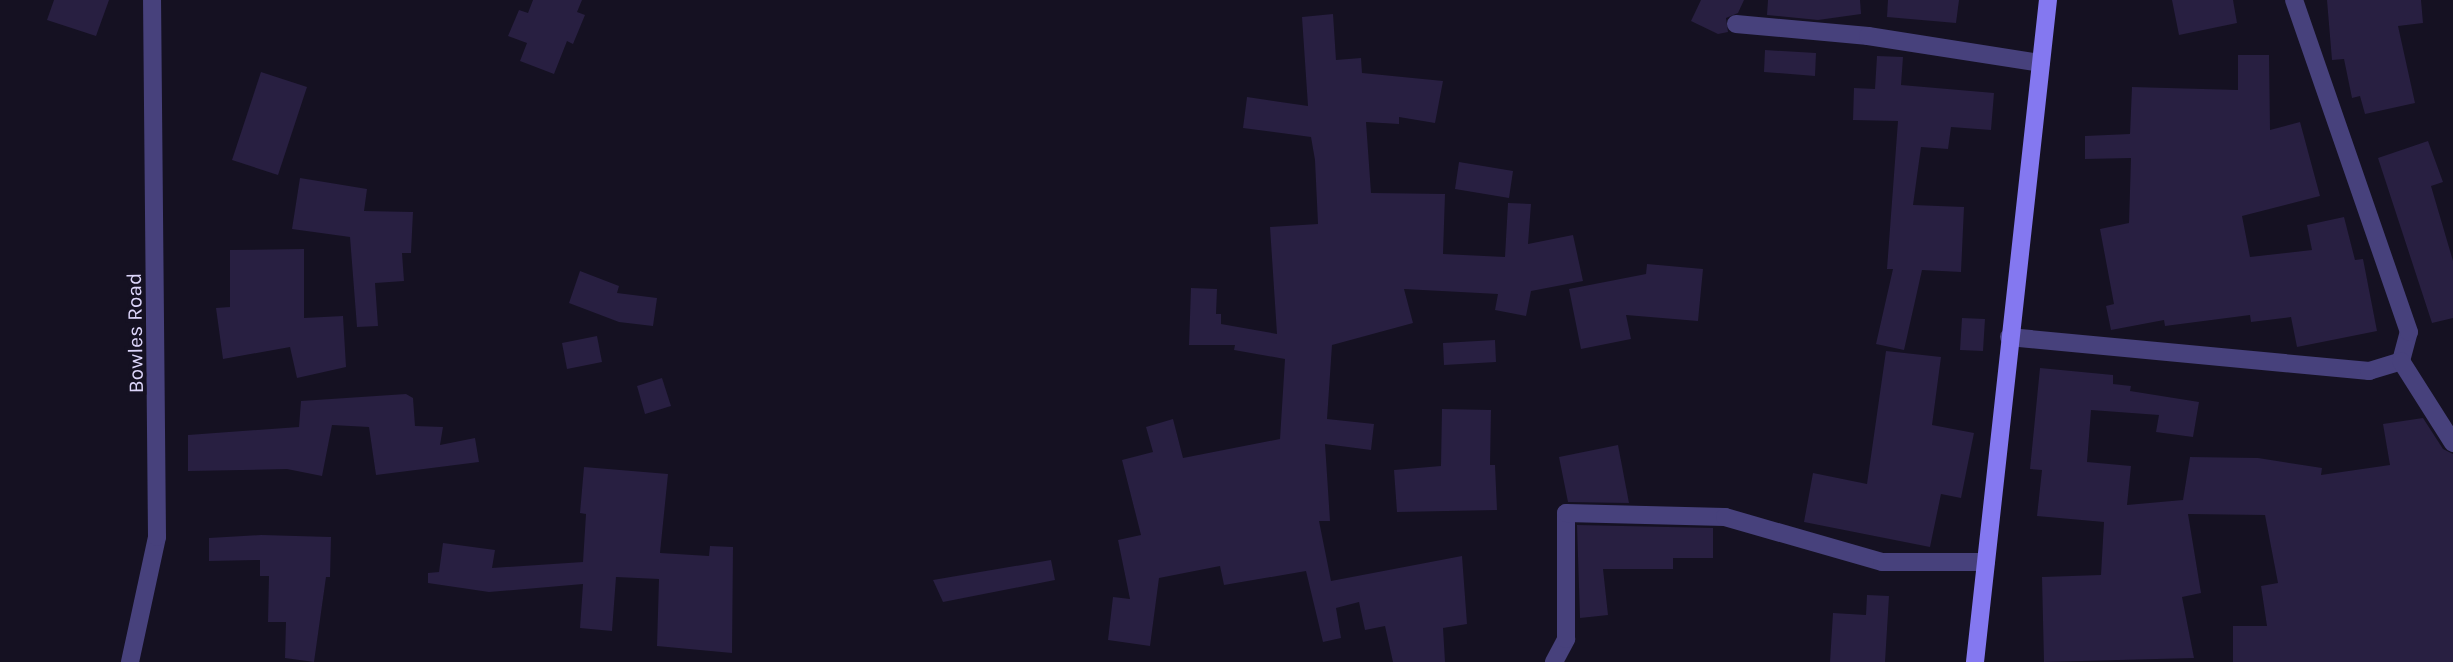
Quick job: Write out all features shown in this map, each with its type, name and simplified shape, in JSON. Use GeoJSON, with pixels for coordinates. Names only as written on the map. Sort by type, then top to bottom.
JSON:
{"type":"FeatureCollection","features":[{"type":"Feature","properties":{"kind":"street","name":"Bowles Road"},"geometry":{"type":"LineString","coordinates":[[130,662],[157,537],[152,0]]}},
{"type":"Feature","properties":{"kind":"street"},"geometry":{"type":"LineString","coordinates":[[1975,662],[2048,0]]}},
{"type":"Feature","properties":{"kind":"street"},"geometry":{"type":"LineString","coordinates":[[2294,0],[2409,332],[2401,361],[2453,443]]}},
{"type":"Feature","properties":{"kind":"street"},"geometry":{"type":"LineString","coordinates":[[1736,24],[1868,36],[2040,63]]}},
{"type":"Feature","properties":{"kind":"street"},"geometry":{"type":"LineString","coordinates":[[2009,337],[2369,370],[2401,361]]}},
{"type":"Feature","properties":{"kind":"street"},"geometry":{"type":"LineString","coordinates":[[1554,662],[1566,639],[1566,513],[1725,517],[1882,562],[1986,562]]}},
{"type":"Feature","properties":{"kind":"building"},"geometry":{"type":"Polygon","coordinates":[[[54,0],[109,0],[96,36],[47,20],[54,0]]]}},
{"type":"Feature","properties":{"kind":"building"},"geometry":{"type":"Polygon","coordinates":[[[533,0],[582,0],[577,12],[585,15],[573,44],[567,41],[554,74],[520,61],[527,43],[508,36],[519,10],[528,13],[533,0]]]}},
{"type":"Feature","properties":{"kind":"building"},"geometry":{"type":"Polygon","coordinates":[[[1701,0],[1744,0],[1738,13],[1726,18],[1728,32],[1718,34],[1691,21],[1701,0]]]}},
{"type":"Feature","properties":{"kind":"building"},"geometry":{"type":"Polygon","coordinates":[[[1768,0],[1860,0],[1861,14],[1818,20],[1767,15],[1768,0]]]}},
{"type":"Feature","properties":{"kind":"building"},"geometry":{"type":"Polygon","coordinates":[[[1888,0],[1959,0],[1956,23],[1887,17],[1888,0]]]}},
{"type":"Feature","properties":{"kind":"building"},"geometry":{"type":"Polygon","coordinates":[[[2172,0],[2233,0],[2237,23],[2179,35],[2172,0]]]}},
{"type":"Feature","properties":{"kind":"building"},"geometry":{"type":"Polygon","coordinates":[[[2327,0],[2421,0],[2423,23],[2398,26],[2415,103],[2365,114],[2360,96],[2352,98],[2344,59],[2332,60],[2327,0]]]}},
{"type":"Feature","properties":{"kind":"building"},"geometry":{"type":"Polygon","coordinates":[[[1333,14],[1336,60],[1361,58],[1362,73],[1443,81],[1435,123],[1399,117],[1399,124],[1366,122],[1371,193],[1445,194],[1443,254],[1505,257],[1508,203],[1531,204],[1528,244],[1573,235],[1583,281],[1531,291],[1526,316],[1495,310],[1498,294],[1404,289],[1413,323],[1332,345],[1327,419],[1374,424],[1371,450],[1325,444],[1330,521],[1319,521],[1331,581],[1462,556],[1467,624],[1443,628],[1445,662],[1393,662],[1385,626],[1365,630],[1359,602],[1336,608],[1341,638],[1323,642],[1306,571],[1224,585],[1220,566],[1159,578],[1150,646],[1108,640],[1113,597],[1130,599],[1118,540],[1141,535],[1122,460],[1153,452],[1146,427],[1173,419],[1183,458],[1280,439],[1285,359],[1234,350],[1235,345],[1189,345],[1191,288],[1217,289],[1216,314],[1221,314],[1221,324],[1277,334],[1270,227],[1318,224],[1315,160],[1311,137],[1243,128],[1247,97],[1308,106],[1302,17],[1333,14]]]}},
{"type":"Feature","properties":{"kind":"building"},"geometry":{"type":"Polygon","coordinates":[[[1765,50],[1816,53],[1815,76],[1764,72],[1765,50]]]}},
{"type":"Feature","properties":{"kind":"building"},"geometry":{"type":"Polygon","coordinates":[[[2238,55],[2269,55],[2270,130],[2300,122],[2320,196],[2242,216],[2250,257],[2312,250],[2307,225],[2344,217],[2355,260],[2363,259],[2377,331],[2297,347],[2291,317],[2251,322],[2250,315],[2165,326],[2164,320],[2111,330],[2106,306],[2114,304],[2100,229],[2129,223],[2131,158],[2085,159],[2085,136],[2130,134],[2132,87],[2238,90],[2238,55]]]}},
{"type":"Feature","properties":{"kind":"building"},"geometry":{"type":"Polygon","coordinates":[[[1877,56],[1903,57],[1901,85],[1994,93],[1991,130],[1951,127],[1948,149],[1921,147],[1913,205],[1964,207],[1961,272],[1922,270],[1904,350],[1876,344],[1893,269],[1887,269],[1898,121],[1853,120],[1854,88],[1875,89],[1877,56]]]}},
{"type":"Feature","properties":{"kind":"building"},"geometry":{"type":"Polygon","coordinates":[[[261,72],[307,87],[278,175],[232,160],[261,72]]]}},
{"type":"Feature","properties":{"kind":"building"},"geometry":{"type":"Polygon","coordinates":[[[2428,141],[2443,182],[2431,186],[2453,261],[2453,318],[2432,323],[2378,158],[2428,141]]]}},
{"type":"Feature","properties":{"kind":"building"},"geometry":{"type":"Polygon","coordinates":[[[1459,162],[1513,171],[1509,198],[1455,189],[1459,162]]]}},
{"type":"Feature","properties":{"kind":"building"},"geometry":{"type":"Polygon","coordinates":[[[300,178],[367,189],[364,211],[413,212],[411,253],[402,253],[404,281],[375,283],[378,326],[357,327],[350,237],[292,229],[300,178]]]}},
{"type":"Feature","properties":{"kind":"building"},"geometry":{"type":"Polygon","coordinates":[[[304,249],[304,318],[343,316],[346,367],[297,378],[290,347],[223,359],[216,308],[230,307],[230,250],[304,249]]]}},
{"type":"Feature","properties":{"kind":"building"},"geometry":{"type":"Polygon","coordinates":[[[1647,264],[1703,269],[1698,321],[1626,315],[1631,339],[1581,349],[1569,289],[1646,274],[1647,264]]]}},
{"type":"Feature","properties":{"kind":"building"},"geometry":{"type":"Polygon","coordinates":[[[580,271],[619,286],[617,293],[657,298],[653,326],[619,322],[569,303],[580,271]]]}},
{"type":"Feature","properties":{"kind":"building"},"geometry":{"type":"Polygon","coordinates":[[[1962,318],[1985,319],[1983,351],[1960,350],[1962,318]]]}},
{"type":"Feature","properties":{"kind":"building"},"geometry":{"type":"Polygon","coordinates":[[[597,336],[602,362],[567,369],[562,343],[597,336]]]}},
{"type":"Feature","properties":{"kind":"building"},"geometry":{"type":"Polygon","coordinates":[[[1495,340],[1496,362],[1444,365],[1443,343],[1495,340]]]}},
{"type":"Feature","properties":{"kind":"building"},"geometry":{"type":"Polygon","coordinates":[[[1886,351],[1941,357],[1932,425],[1974,433],[1961,498],[1941,494],[1930,547],[1804,522],[1813,473],[1867,484],[1886,351]]]}},
{"type":"Feature","properties":{"kind":"building"},"geometry":{"type":"Polygon","coordinates":[[[2040,368],[2113,375],[2113,384],[2131,386],[2130,391],[2199,402],[2193,437],[2156,432],[2159,415],[2091,410],[2087,462],[2131,466],[2127,505],[2183,500],[2190,457],[2258,458],[2322,468],[2321,475],[2390,465],[2383,424],[2423,418],[2443,449],[2453,454],[2453,662],[2233,662],[2233,626],[2267,626],[2261,586],[2278,583],[2265,515],[2188,514],[2201,593],[2182,597],[2194,658],[2044,662],[2042,577],[2101,575],[2104,522],[2037,516],[2042,470],[2030,469],[2040,368]]]}},
{"type":"Feature","properties":{"kind":"building"},"geometry":{"type":"Polygon","coordinates":[[[662,378],[671,406],[645,414],[637,386],[662,378]]]}},
{"type":"Feature","properties":{"kind":"building"},"geometry":{"type":"Polygon","coordinates":[[[406,394],[413,398],[415,426],[443,427],[440,445],[475,438],[479,462],[376,475],[369,427],[332,425],[322,476],[287,469],[188,471],[188,435],[299,427],[301,401],[406,394]]]}},
{"type":"Feature","properties":{"kind":"building"},"geometry":{"type":"Polygon","coordinates":[[[1442,409],[1491,410],[1490,465],[1495,465],[1497,510],[1397,512],[1394,470],[1441,466],[1442,409]]]}},
{"type":"Feature","properties":{"kind":"building"},"geometry":{"type":"Polygon","coordinates":[[[1618,445],[1629,503],[1568,502],[1559,457],[1618,445]]]}},
{"type":"Feature","properties":{"kind":"building"},"geometry":{"type":"Polygon","coordinates":[[[584,467],[668,474],[660,553],[709,556],[710,546],[733,547],[732,653],[657,646],[659,579],[616,577],[612,631],[580,628],[583,584],[489,592],[428,583],[428,573],[439,572],[443,543],[495,550],[492,568],[583,562],[586,514],[580,513],[584,467]]]}},
{"type":"Feature","properties":{"kind":"building"},"geometry":{"type":"Polygon","coordinates":[[[1577,525],[1713,528],[1713,558],[1673,558],[1673,569],[1603,569],[1608,615],[1580,618],[1577,525]]]}},
{"type":"Feature","properties":{"kind":"building"},"geometry":{"type":"Polygon","coordinates":[[[261,535],[331,537],[330,577],[326,577],[314,662],[285,658],[286,622],[268,622],[269,576],[260,576],[260,560],[209,561],[209,538],[261,535]]]}},
{"type":"Feature","properties":{"kind":"building"},"geometry":{"type":"Polygon","coordinates":[[[1051,560],[1055,580],[943,602],[933,580],[1051,560]]]}},
{"type":"Feature","properties":{"kind":"building"},"geometry":{"type":"Polygon","coordinates":[[[1867,595],[1889,596],[1885,662],[1830,662],[1833,613],[1866,615],[1867,595]]]}}]}
